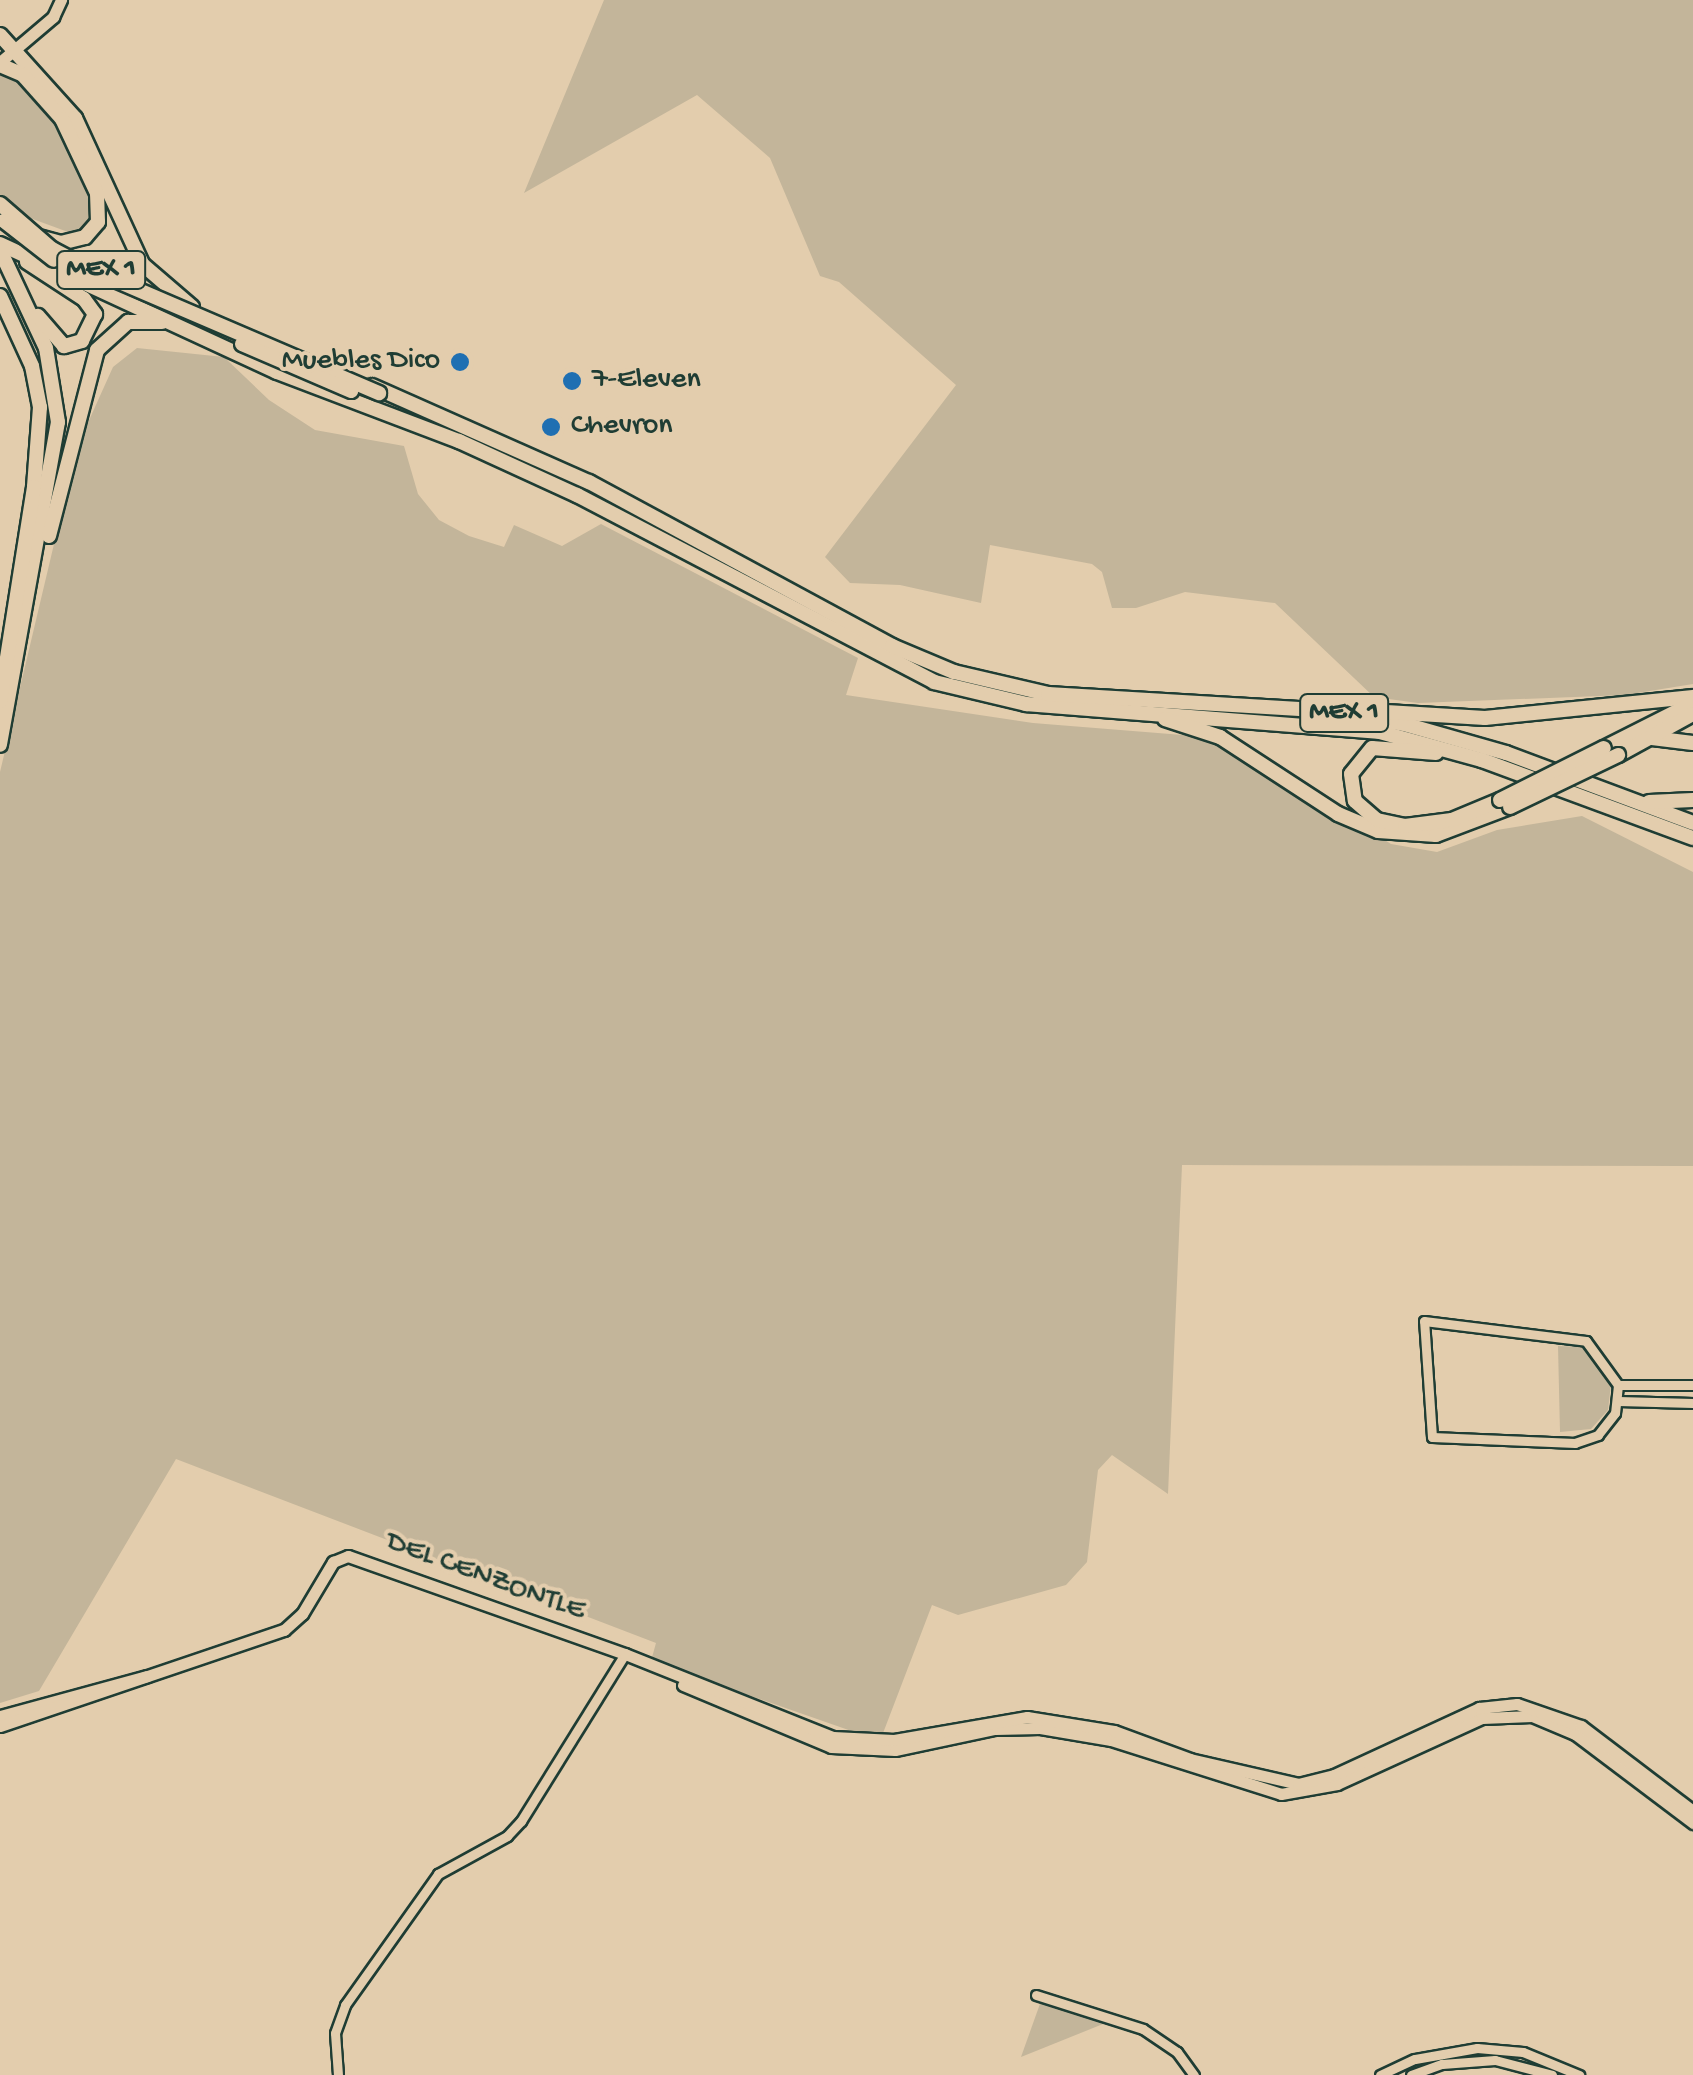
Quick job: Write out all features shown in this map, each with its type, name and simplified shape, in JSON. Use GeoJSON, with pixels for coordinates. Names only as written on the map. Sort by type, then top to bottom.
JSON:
{"type":"FeatureCollection","features":[{"type":"Feature","properties":{"kind":"highway"},"geometry":{"type":"LineString","coordinates":[[0,34],[74,118],[142,264],[192,307]]}},
{"type":"Feature","properties":{"kind":"highway"},"geometry":{"type":"LineString","coordinates":[[0,64],[18,72],[76,143],[98,193],[99,213],[92,231],[70,243],[6,227]]}},
{"type":"Feature","properties":{"kind":"highway"},"geometry":{"type":"LineString","coordinates":[[0,204],[52,249],[378,398],[396,416]]}},
{"type":"Feature","properties":{"kind":"highway"},"geometry":{"type":"LineString","coordinates":[[0,216],[68,267],[378,398],[396,397]]}},
{"type":"Feature","properties":{"kind":"highway","name":"MEX 1"},"geometry":{"type":"LineString","coordinates":[[6,227],[589,482],[933,664],[1027,691],[1350,714],[1455,738],[1693,823]]}},
{"type":"Feature","properties":{"kind":"highway"},"geometry":{"type":"LineString","coordinates":[[0,745],[32,584],[58,422],[54,376],[5,248]]}},
{"type":"Feature","properties":{"kind":"highway"},"geometry":{"type":"LineString","coordinates":[[5,248],[84,299],[94,322],[82,342],[64,346],[29,307]]}},
{"type":"Feature","properties":{"kind":"highway","name":"MEX 1"},"geometry":{"type":"LineString","coordinates":[[5,248],[577,495],[822,627],[954,688],[1026,704],[1358,728],[1482,760],[1693,838]]}},
{"type":"Feature","properties":{"kind":"highway"},"geometry":{"type":"LineString","coordinates":[[0,296],[32,366],[40,407],[34,487],[0,701]]}},
{"type":"Feature","properties":{"kind":"highway"},"geometry":{"type":"LineString","coordinates":[[32,584],[97,350],[128,322],[176,324]]}},
{"type":"Feature","properties":{"kind":"highway"},"geometry":{"type":"LineString","coordinates":[[0,323],[32,366]]}},
{"type":"Feature","properties":{"kind":"highway"},"geometry":{"type":"LineString","coordinates":[[1350,714],[1498,718],[1693,700]]}},
{"type":"Feature","properties":{"kind":"highway"},"geometry":{"type":"LineString","coordinates":[[1611,752],[1693,700]]}},
{"type":"Feature","properties":{"kind":"highway"},"geometry":{"type":"LineString","coordinates":[[1156,715],[1220,736],[1338,814],[1378,832],[1436,834],[1693,714]]}},
{"type":"Feature","properties":{"kind":"highway"},"geometry":{"type":"LineString","coordinates":[[1646,739],[1693,743]]}},
{"type":"Feature","properties":{"kind":"highway"},"geometry":{"type":"LineString","coordinates":[[1482,760],[1372,748],[1356,763],[1351,788],[1363,811],[1405,826],[1452,820],[1505,803]]}},
{"type":"Feature","properties":{"kind":"highway"},"geometry":{"type":"LineString","coordinates":[[1634,801],[1693,803]]}},
{"type":"Feature","properties":{"kind":"main road"},"geometry":{"type":"LineString","coordinates":[[0,64],[53,18],[62,0]]}},
{"type":"Feature","properties":{"kind":"main road"},"geometry":{"type":"LineString","coordinates":[[16,53],[18,72]]}},
{"type":"Feature","properties":{"kind":"main road","name":"DEL CENZONTLE"},"geometry":{"type":"LineString","coordinates":[[147,1676],[284,1630],[340,1558],[357,1557],[620,1655],[806,1734],[881,1742],[994,1719],[1039,1719],[1125,1734],[1265,1781],[1308,1788],[1419,1741]]}},
{"type":"Feature","properties":{"kind":"main road"},"geometry":{"type":"LineString","coordinates":[[0,1716],[147,1676]]}},
{"type":"Feature","properties":{"kind":"main road"},"geometry":{"type":"LineString","coordinates":[[0,1726],[147,1676]]}},
{"type":"Feature","properties":{"kind":"main road"},"geometry":{"type":"LineString","coordinates":[[1419,1741],[1479,1708],[1517,1704],[1550,1710],[1590,1732],[1693,1810]]}},
{"type":"Feature","properties":{"kind":"main road"},"geometry":{"type":"LineString","coordinates":[[1419,1741],[1482,1718],[1546,1720],[1693,1823]]}},
{"type":"Feature","properties":{"kind":"street"},"geometry":{"type":"LineString","coordinates":[[1424,1321],[1578,1338],[1602,1356],[1618,1384],[1618,1402],[1604,1429],[1583,1442],[1432,1437],[1424,1321]]}},
{"type":"Feature","properties":{"kind":"street"},"geometry":{"type":"LineString","coordinates":[[1618,1384],[1693,1386]]}},
{"type":"Feature","properties":{"kind":"street"},"geometry":{"type":"LineString","coordinates":[[1618,1402],[1693,1403]]}},
{"type":"Feature","properties":{"kind":"street"},"geometry":{"type":"LineString","coordinates":[[338,2075],[335,2033],[345,2005],[438,1874],[507,1836],[620,1655]]}},
{"type":"Feature","properties":{"kind":"street"},"geometry":{"type":"LineString","coordinates":[[1036,1994],[1143,2029],[1177,2052],[1194,2075]]}},
{"type":"Feature","properties":{"kind":"street"},"geometry":{"type":"LineString","coordinates":[[1380,2075],[1440,2053],[1488,2048],[1523,2052],[1578,2075]]}},
{"type":"Feature","properties":{"kind":"street"},"geometry":{"type":"LineString","coordinates":[[1411,2075],[1442,2064],[1495,2060],[1552,2075]]}},
{"type":"Feature","properties":{"kind":"shaded area"},"geometry":{"type":"Polygon","coordinates":[[[604,0],[1693,0],[1693,684],[1625,695],[1418,703],[1374,697],[1275,603],[1185,592],[1136,608],[1112,608],[1102,572],[1092,564],[990,545],[981,603],[900,585],[850,583],[825,557],[956,385],[839,282],[820,276],[770,158],[697,95],[524,193],[604,0]]]}},
{"type":"Feature","properties":{"kind":"shaded area"},"geometry":{"type":"Polygon","coordinates":[[[0,71],[13,74],[51,111],[94,195],[93,220],[79,236],[0,207],[0,71]]]}},
{"type":"Feature","properties":{"kind":"shaded area"},"geometry":{"type":"Polygon","coordinates":[[[137,348],[224,357],[269,400],[315,430],[404,446],[418,494],[439,520],[469,536],[504,547],[514,525],[562,546],[601,524],[858,658],[846,695],[1033,723],[1220,738],[1391,844],[1437,852],[1497,830],[1582,816],[1693,872],[1693,1166],[1182,1165],[1168,1494],[1112,1455],[1098,1470],[1087,1562],[1066,1585],[958,1615],[932,1605],[880,1741],[651,1661],[656,1643],[176,1459],[39,1691],[0,1703],[0,772],[77,447],[113,367],[137,348]]]}},
{"type":"Feature","properties":{"kind":"shaded area"},"geometry":{"type":"Polygon","coordinates":[[[1558,1346],[1584,1347],[1611,1384],[1608,1410],[1591,1429],[1560,1432],[1558,1346]]]}},
{"type":"Feature","properties":{"kind":"shaded area"},"geometry":{"type":"Polygon","coordinates":[[[1041,2001],[1108,2022],[1021,2057],[1041,2001]]]}},
{"type":"Feature","properties":{"kind":"place","name":"Muebles Dico"},"geometry":{"type":"Point","coordinates":[460,362]}},
{"type":"Feature","properties":{"kind":"place","name":"7-Eleven"},"geometry":{"type":"Point","coordinates":[572,381]}},
{"type":"Feature","properties":{"kind":"place","name":"Chevron"},"geometry":{"type":"Point","coordinates":[551,427]}}]}
